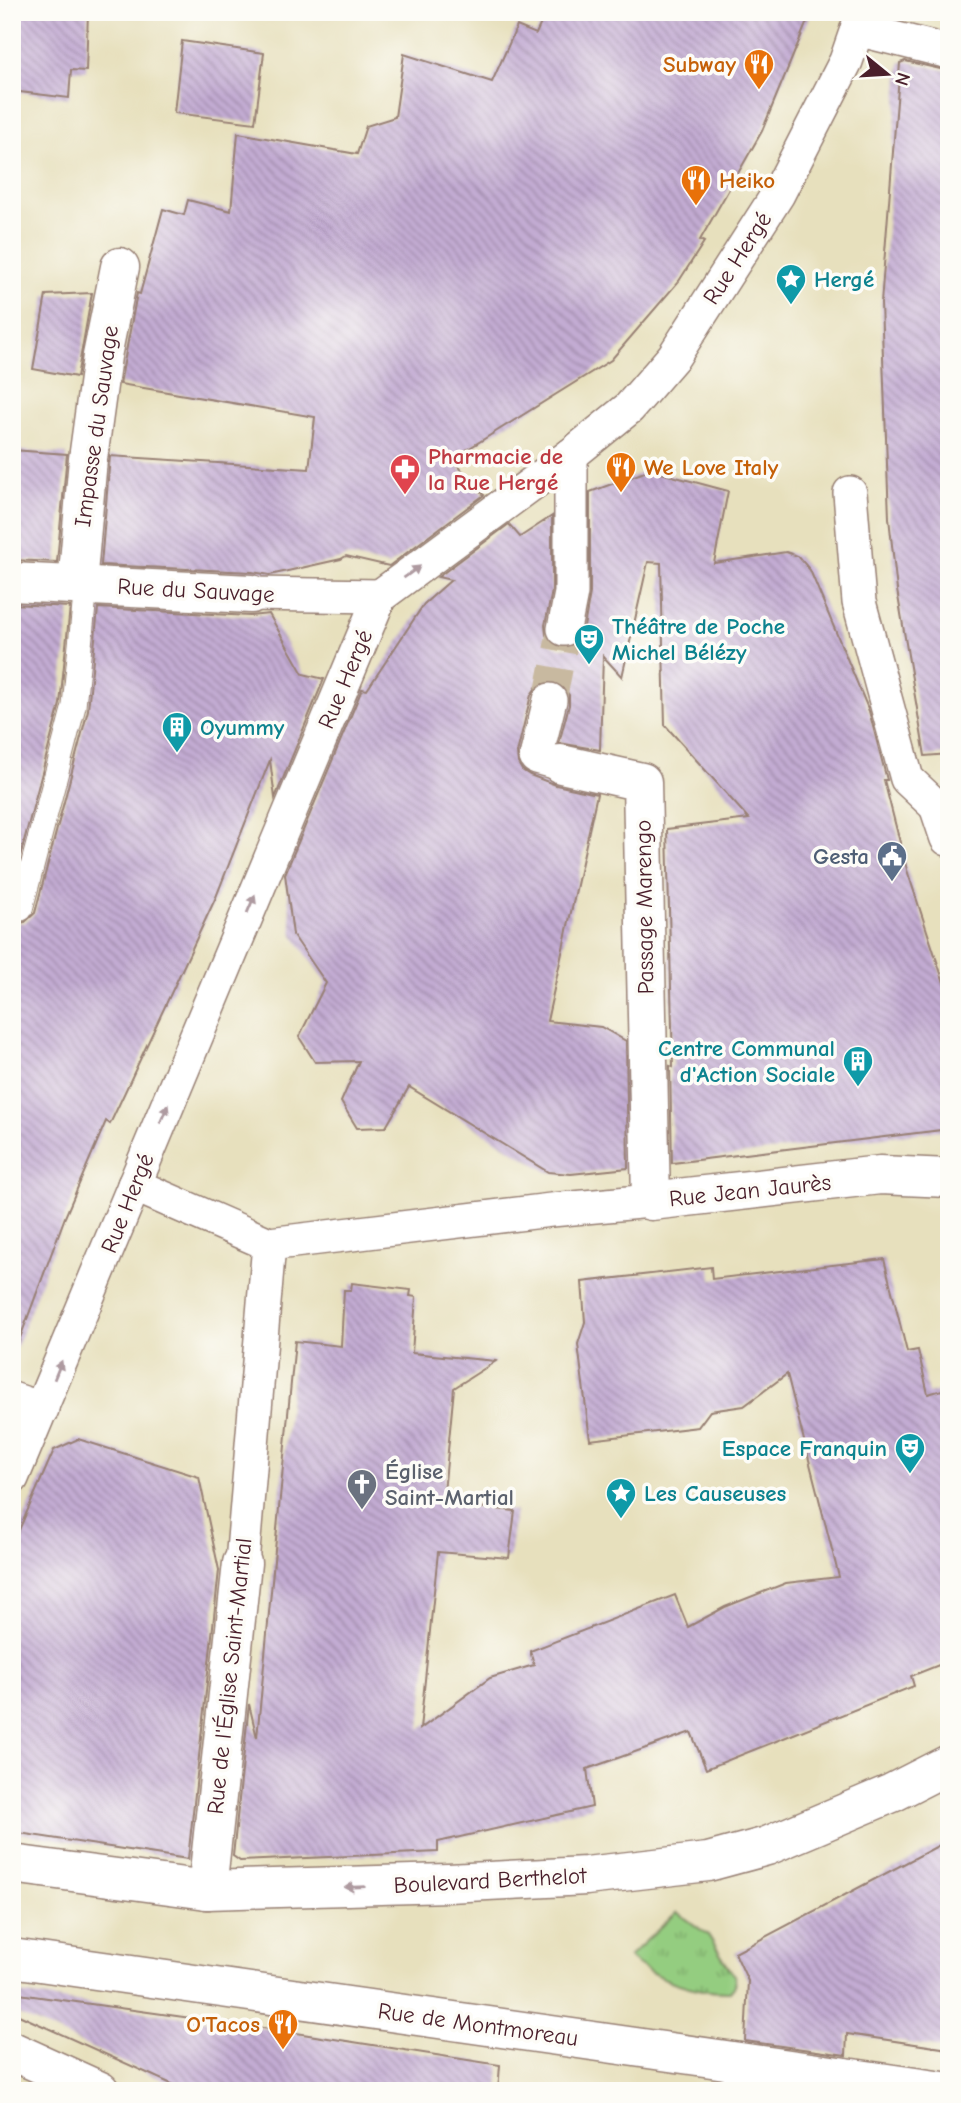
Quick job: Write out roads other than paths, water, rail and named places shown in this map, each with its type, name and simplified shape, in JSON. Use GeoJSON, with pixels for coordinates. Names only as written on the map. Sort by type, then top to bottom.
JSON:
{"type":"FeatureCollection","features":[{"type":"Feature","properties":{"kind":"street"},"geometry":{"type":"LineString","coordinates":[[860,21],[949,52]]}},
{"type":"Feature","properties":{"kind":"street","name":"Rue Hergé"},"geometry":{"type":"LineString","coordinates":[[12,1478],[27,1404],[134,1185],[380,596],[571,455],[629,408],[674,356],[778,194],[846,61],[860,21]]}},
{"type":"Feature","properties":{"kind":"street","name":"Impasse du Sauvage"},"geometry":{"type":"LineString","coordinates":[[81,585],[95,408],[102,356],[120,267]]}},
{"type":"Feature","properties":{"kind":"street"},"geometry":{"type":"LineString","coordinates":[[564,629],[571,593],[571,455]]}},
{"type":"Feature","properties":{"kind":"street"},"geometry":{"type":"LineString","coordinates":[[849,494],[859,602],[907,779],[946,817]]}},
{"type":"Feature","properties":{"kind":"street","name":"Rue du Sauvage"},"geometry":{"type":"LineString","coordinates":[[12,582],[251,594],[380,596]]}},
{"type":"Feature","properties":{"kind":"street","name":"Passage Marengo"},"geometry":{"type":"LineString","coordinates":[[550,700],[536,757],[642,782],[651,1200]]}},
{"type":"Feature","properties":{"kind":"street","name":"Rue Jean Jaurès"},"geometry":{"type":"LineString","coordinates":[[270,1244],[551,1210],[880,1175],[949,1178]]}},
{"type":"Feature","properties":{"kind":"street"},"geometry":{"type":"LineString","coordinates":[[134,1185],[270,1244]]}},
{"type":"Feature","properties":{"kind":"street","name":"Rue de l'Église Saint-Martial"},"geometry":{"type":"LineString","coordinates":[[206,1890],[242,1563],[270,1244]]}},
{"type":"Feature","properties":{"kind":"street","name":"Boulevard Berthelot"},"geometry":{"type":"LineString","coordinates":[[12,1864],[206,1890],[586,1876],[708,1862],[767,1846],[892,1793],[949,1765]]}},
{"type":"Feature","properties":{"kind":"street","name":"Rue de Montmoreau"},"geometry":{"type":"LineString","coordinates":[[12,1958],[943,2091]]}},
{"type":"Feature","properties":{"kind":"street"},"geometry":{"type":"LineString","coordinates":[[12,2051],[100,2091]]}},
{"type":"Feature","properties":{"kind":"lane"},"geometry":{"type":"LineString","coordinates":[[21,909],[74,706],[81,585]]}},
{"type":"Feature","properties":{"kind":"tunnel"},"geometry":{"type":"LineString","coordinates":[[550,700],[564,629]]}},
{"type":"Feature","properties":{"kind":"place","name":"Subway"},"geometry":{"type":"Point","coordinates":[759,91]}},
{"type":"Feature","properties":{"kind":"place","name":"Heiko"},"geometry":{"type":"Point","coordinates":[696,207]}},
{"type":"Feature","properties":{"kind":"place","name":"Hergé"},"geometry":{"type":"Point","coordinates":[791,306]}},
{"type":"Feature","properties":{"kind":"place","name":"We Love Italy"},"geometry":{"type":"Point","coordinates":[621,494]}},
{"type":"Feature","properties":{"kind":"place","name":"Pharmacie de la Rue Hergé"},"geometry":{"type":"Point","coordinates":[405,496]}},
{"type":"Feature","properties":{"kind":"place","name":"Théâtre de Poche Michel Bélézy"},"geometry":{"type":"Point","coordinates":[589,666]}},
{"type":"Feature","properties":{"kind":"place","name":"Oyummy"},"geometry":{"type":"Point","coordinates":[177,754]}},
{"type":"Feature","properties":{"kind":"place","name":"Gesta"},"geometry":{"type":"Point","coordinates":[892,883]}},
{"type":"Feature","properties":{"kind":"place","name":"Centre Communal d'Action Sociale"},"geometry":{"type":"Point","coordinates":[858,1088]}},
{"type":"Feature","properties":{"kind":"place","name":"Espace Franquin"},"geometry":{"type":"Point","coordinates":[910,1475]}},
{"type":"Feature","properties":{"kind":"place","name":"Église Saint-Martial"},"geometry":{"type":"Point","coordinates":[362,1511]}},
{"type":"Feature","properties":{"kind":"place","name":"Les Causeuses"},"geometry":{"type":"Point","coordinates":[621,1520]}},
{"type":"Feature","properties":{"kind":"place","name":"O'Tacos"},"geometry":{"type":"Point","coordinates":[283,2051]}}]}
